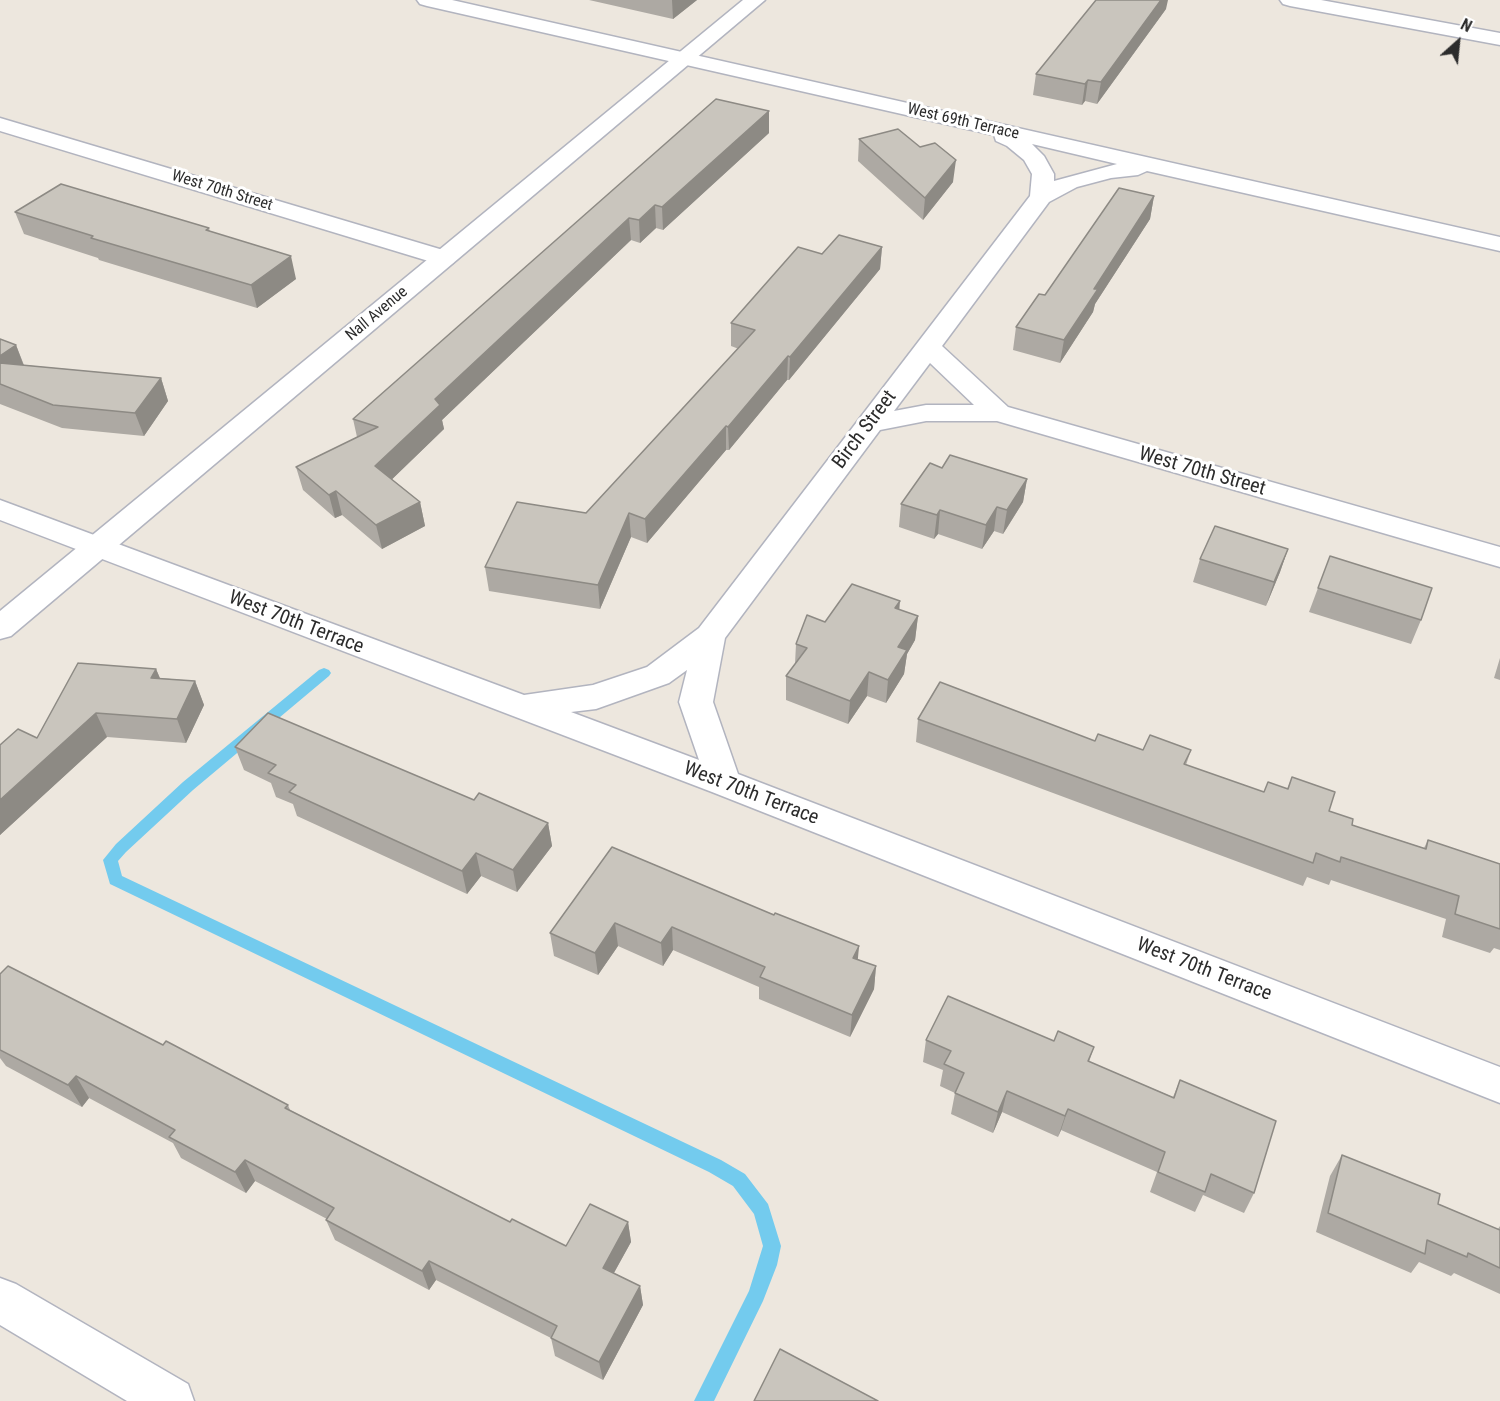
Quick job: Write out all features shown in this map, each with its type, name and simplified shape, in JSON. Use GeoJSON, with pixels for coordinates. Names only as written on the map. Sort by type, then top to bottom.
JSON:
{"type":"FeatureCollection","features":[{"type":"Feature","properties":{"kind":"street","name":"West 69th Terrace"},"geometry":{"type":"LineString","coordinates":[[427,0],[1500,244]]}},
{"type":"Feature","properties":{"kind":"street","name":"Nall Avenue"},"geometry":{"type":"LineString","coordinates":[[0,628],[754,0]]}},
{"type":"Feature","properties":{"kind":"street"},"geometry":{"type":"LineString","coordinates":[[1290,0],[1500,39]]}},
{"type":"Feature","properties":{"kind":"street","name":"West 70th Street"},"geometry":{"type":"LineString","coordinates":[[0,124],[444,258]]}},
{"type":"Feature","properties":{"kind":"street"},"geometry":{"type":"LineString","coordinates":[[987,128],[1015,141],[1033,156],[1043,174],[1041,197]]}},
{"type":"Feature","properties":{"kind":"street","name":"Birch Street"},"geometry":{"type":"LineString","coordinates":[[724,783],[696,702],[710,636],[1041,197],[1069,182],[1110,171],[1155,166]]}},
{"type":"Feature","properties":{"kind":"street","name":"West 70th Street"},"geometry":{"type":"LineString","coordinates":[[927,347],[998,413],[1500,557]]}},
{"type":"Feature","properties":{"kind":"street"},"geometry":{"type":"LineString","coordinates":[[869,424],[926,413],[998,413]]}},
{"type":"Feature","properties":{"kind":"street","name":"West 70th Terrace"},"geometry":{"type":"LineString","coordinates":[[0,508],[520,708],[724,783],[1500,1085]]}},
{"type":"Feature","properties":{"kind":"street"},"geometry":{"type":"LineString","coordinates":[[520,708],[596,697],[658,675],[710,636]]}},
{"type":"Feature","properties":{"kind":"street"},"geometry":{"type":"LineString","coordinates":[[0,1300],[171,1401]]}},
{"type":"Feature","properties":{"kind":"building"},"geometry":{"type":"Polygon","coordinates":[[[1096,0],[1161,0],[1101,82],[1088,80],[1085,84],[1036,74],[1096,0]]]}},
{"type":"Feature","properties":{"kind":"building"},"geometry":{"type":"Polygon","coordinates":[[[716,99],[769,111],[662,207],[655,205],[639,220],[629,218],[435,399],[440,405],[375,466],[420,502],[376,525],[336,491],[329,495],[296,467],[378,427],[353,419],[716,99]]]}},
{"type":"Feature","properties":{"kind":"building"},"geometry":{"type":"Polygon","coordinates":[[[898,129],[920,147],[935,143],[956,160],[925,198],[859,139],[898,129]]]}},
{"type":"Feature","properties":{"kind":"building"},"geometry":{"type":"Polygon","coordinates":[[[61,184],[209,228],[206,230],[291,256],[251,285],[91,238],[93,236],[15,212],[61,184]]]}},
{"type":"Feature","properties":{"kind":"building"},"geometry":{"type":"Polygon","coordinates":[[[1119,188],[1154,196],[1094,289],[1098,289],[1064,340],[1016,327],[1039,294],[1045,295],[1119,188]]]}},
{"type":"Feature","properties":{"kind":"building"},"geometry":{"type":"Polygon","coordinates":[[[839,235],[882,247],[790,357],[788,356],[645,519],[629,513],[598,585],[485,567],[517,502],[586,513],[755,330],[731,323],[798,247],[822,254],[839,235]]]}},
{"type":"Feature","properties":{"kind":"building"},"geometry":{"type":"Polygon","coordinates":[[[0,339],[16,345],[0,356],[0,339]]]}},
{"type":"Feature","properties":{"kind":"building"},"geometry":{"type":"Polygon","coordinates":[[[0,363],[161,378],[135,413],[53,405],[0,384],[0,363]]]}},
{"type":"Feature","properties":{"kind":"building"},"geometry":{"type":"Polygon","coordinates":[[[950,455],[1027,479],[1007,510],[997,507],[986,525],[940,510],[937,515],[901,504],[930,463],[942,468],[950,455]]]}},
{"type":"Feature","properties":{"kind":"building"},"geometry":{"type":"Polygon","coordinates":[[[1215,526],[1288,549],[1274,582],[1200,559],[1215,526]]]}},
{"type":"Feature","properties":{"kind":"building"},"geometry":{"type":"Polygon","coordinates":[[[1330,556],[1432,588],[1421,620],[1318,588],[1330,556]]]}},
{"type":"Feature","properties":{"kind":"building"},"geometry":{"type":"Polygon","coordinates":[[[852,584],[900,601],[895,608],[918,616],[898,647],[907,650],[888,680],[869,672],[850,701],[786,676],[807,648],[796,644],[807,615],[825,622],[852,584]]]}},
{"type":"Feature","properties":{"kind":"building"},"geometry":{"type":"Polygon","coordinates":[[[78,663],[156,669],[151,678],[195,681],[177,719],[96,713],[0,800],[0,745],[18,729],[37,738],[78,663]]]}},
{"type":"Feature","properties":{"kind":"building"},"geometry":{"type":"Polygon","coordinates":[[[940,682],[1095,741],[1098,734],[1143,750],[1150,735],[1191,750],[1184,764],[1264,792],[1268,782],[1288,789],[1292,777],[1335,792],[1329,811],[1353,819],[1352,825],[1426,849],[1428,840],[1500,864],[1500,929],[1455,914],[1459,896],[1341,857],[1340,862],[1316,853],[1313,863],[918,719],[940,682]]]}},
{"type":"Feature","properties":{"kind":"building"},"geometry":{"type":"Polygon","coordinates":[[[268,713],[474,800],[479,793],[548,823],[513,870],[476,853],[462,871],[289,792],[296,785],[268,773],[276,765],[235,747],[268,713]]]}},
{"type":"Feature","properties":{"kind":"building"},"geometry":{"type":"Polygon","coordinates":[[[612,847],[774,915],[775,913],[859,946],[853,958],[876,966],[852,1015],[760,977],[765,967],[672,927],[661,943],[615,923],[595,953],[550,933],[612,847]]]}},
{"type":"Feature","properties":{"kind":"building"},"geometry":{"type":"Polygon","coordinates":[[[8,966],[163,1045],[166,1041],[288,1105],[285,1108],[510,1222],[512,1219],[566,1246],[590,1204],[628,1222],[603,1268],[640,1286],[599,1362],[551,1338],[557,1326],[429,1261],[422,1271],[326,1220],[334,1208],[245,1160],[235,1172],[169,1137],[175,1130],[76,1076],[68,1085],[0,1050],[0,974],[8,966]]]}},
{"type":"Feature","properties":{"kind":"building"},"geometry":{"type":"Polygon","coordinates":[[[948,996],[1054,1041],[1058,1031],[1094,1047],[1088,1061],[1174,1098],[1180,1080],[1276,1121],[1254,1193],[1211,1174],[1205,1192],[1158,1172],[1165,1152],[1068,1109],[1065,1116],[1007,1091],[998,1112],[955,1093],[964,1073],[944,1064],[951,1051],[926,1040],[948,996]]]}},
{"type":"Feature","properties":{"kind":"building"},"geometry":{"type":"Polygon","coordinates":[[[1342,1155],[1440,1194],[1438,1204],[1500,1230],[1500,1268],[1468,1253],[1467,1257],[1427,1240],[1425,1254],[1328,1213],[1342,1155]]]}},
{"type":"Feature","properties":{"kind":"building"},"geometry":{"type":"Polygon","coordinates":[[[780,1349],[878,1401],[754,1401],[780,1349]]]}},
{"type":"Feature","properties":{"kind":"waterway"},"geometry":{"type":"LineString","coordinates":[[324,673],[188,786],[121,848],[110,860],[115,880],[715,1166],[739,1180],[762,1210],[772,1246],[757,1295],[704,1401]]}}]}
